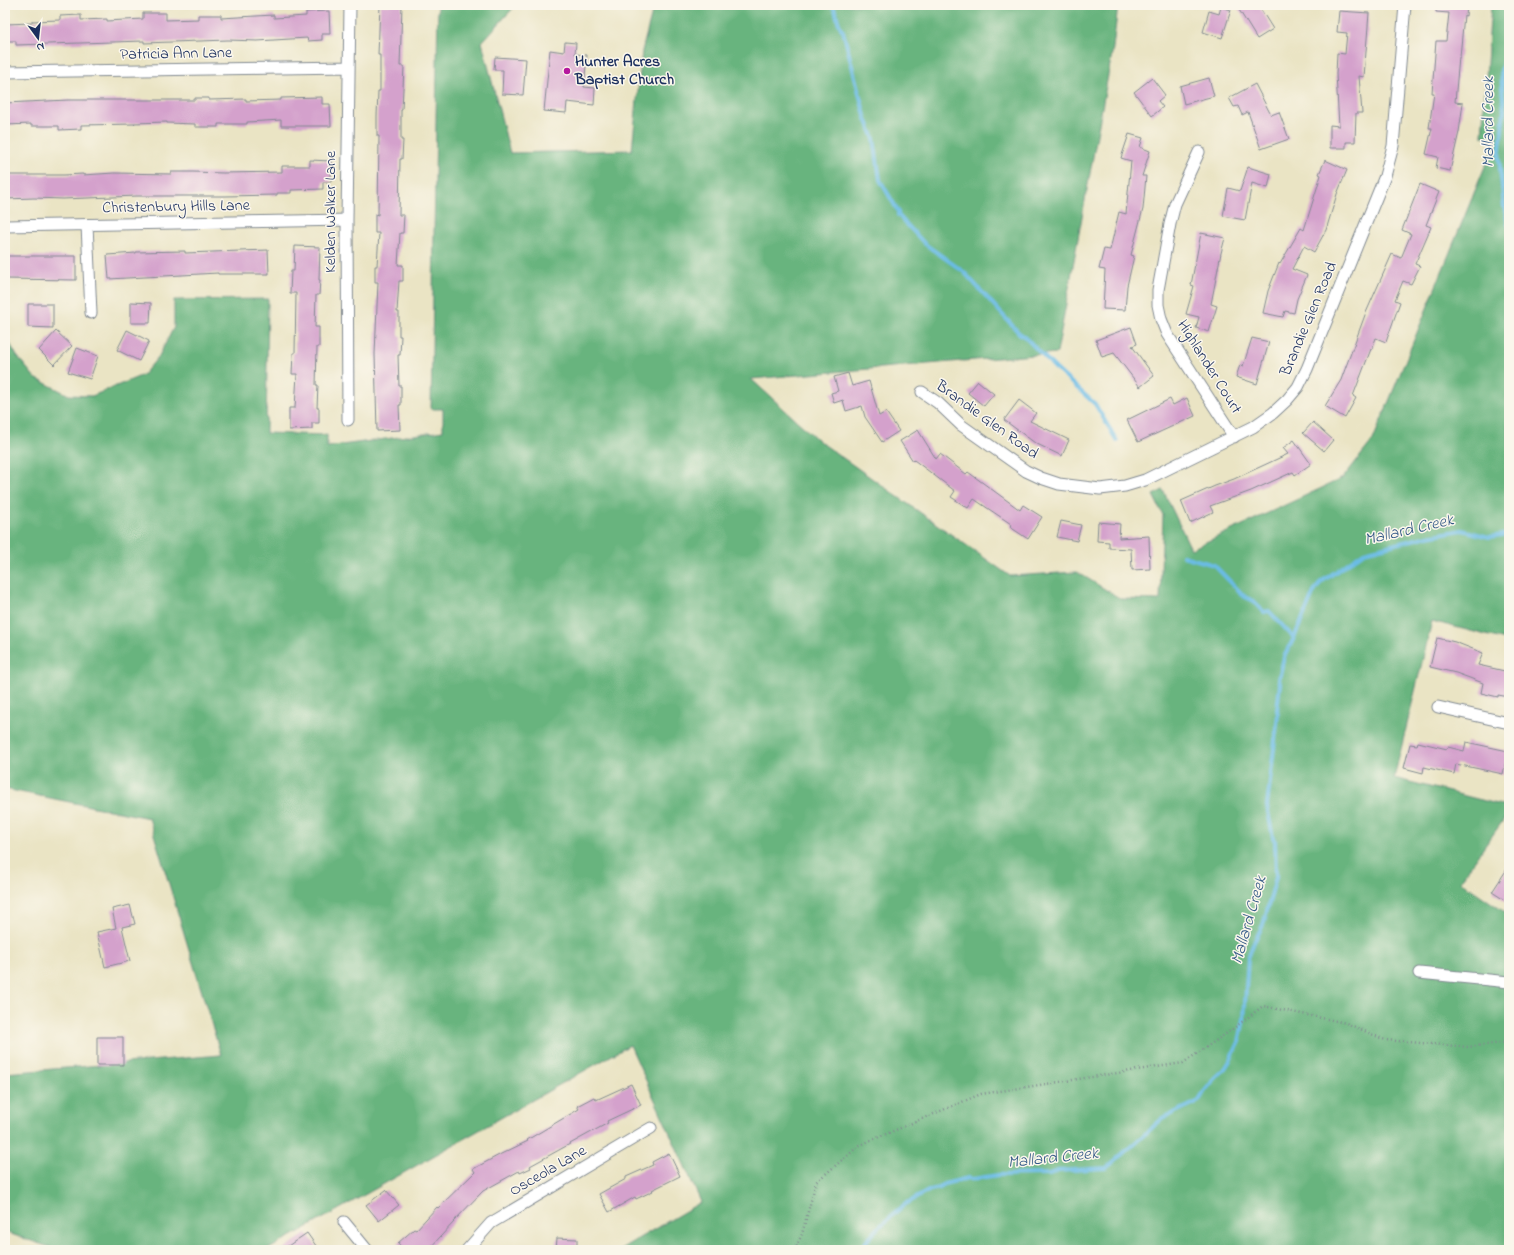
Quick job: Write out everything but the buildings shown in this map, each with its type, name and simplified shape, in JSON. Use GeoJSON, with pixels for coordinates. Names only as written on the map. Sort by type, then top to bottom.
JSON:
{"type":"FeatureCollection","features":[{"type":"Feature","properties":{"kind":"street","name":"Kelden Walker Lane"},"geometry":{"type":"LineString","coordinates":[[348,420],[347,220],[350,5]]}},
{"type":"Feature","properties":{"kind":"street","name":"Brandie Glen Road"},"geometry":{"type":"LineString","coordinates":[[922,392],[938,403],[961,425],[1026,471],[1059,484],[1078,488],[1100,489],[1125,486],[1145,480],[1234,437],[1253,427],[1273,413],[1287,400],[1298,386],[1307,369],[1385,176],[1393,146],[1405,5]]}},
{"type":"Feature","properties":{"kind":"street","name":"Patricia Ann Lane"},"geometry":{"type":"LineString","coordinates":[[5,72],[348,68]]}},
{"type":"Feature","properties":{"kind":"street","name":"Highlander Court"},"geometry":{"type":"LineString","coordinates":[[1199,152],[1175,204],[1158,290],[1158,305],[1161,319],[1167,334],[1234,437]]}},
{"type":"Feature","properties":{"kind":"street","name":"Christenbury Hills Lane"},"geometry":{"type":"LineString","coordinates":[[5,226],[347,220]]}},
{"type":"Feature","properties":{"kind":"street"},"geometry":{"type":"LineString","coordinates":[[87,225],[91,313]]}},
{"type":"Feature","properties":{"kind":"street"},"geometry":{"type":"LineString","coordinates":[[1438,707],[1509,723]]}},
{"type":"Feature","properties":{"kind":"street"},"geometry":{"type":"LineString","coordinates":[[1420,973],[1509,982]]}},
{"type":"Feature","properties":{"kind":"street","name":"Osceola Lane"},"geometry":{"type":"LineString","coordinates":[[468,1250],[491,1223],[651,1128]]}},
{"type":"Feature","properties":{"kind":"street"},"geometry":{"type":"LineString","coordinates":[[344,1222],[367,1250]]}},
{"type":"Feature","properties":{"kind":"path"},"geometry":{"type":"LineString","coordinates":[[795,1250],[802,1234],[816,1182],[860,1145],[981,1094],[1183,1063],[1230,1031],[1263,1006],[1346,1023],[1385,1040],[1468,1047],[1509,1042]]}},
{"type":"Feature","properties":{"kind":"green space"},"geometry":{"type":"Polygon","coordinates":[[[438,5],[516,5],[482,42],[510,153],[632,150],[642,51],[654,5],[1118,5],[1113,48],[1057,353],[751,379],[819,441],[1010,576],[1077,572],[1121,599],[1160,600],[1163,515],[1153,495],[1163,490],[1191,549],[1343,478],[1373,440],[1497,137],[1482,136],[1491,5],[1509,5],[1509,641],[1432,621],[1394,778],[1509,807],[1509,812],[1460,881],[1509,915],[1509,1250],[621,1250],[622,1248],[701,1202],[630,1045],[267,1250],[58,1250],[5,1232],[5,1073],[221,1055],[149,818],[5,789],[5,335],[17,356],[35,378],[69,395],[92,396],[143,375],[159,356],[174,327],[174,300],[268,299],[266,433],[327,435],[327,447],[443,431],[443,409],[431,409],[438,5]]]}},
{"type":"Feature","properties":{"kind":"waterway"},"geometry":{"type":"LineString","coordinates":[[832,5],[839,25],[843,31],[865,116],[874,139],[880,180],[898,211],[898,215],[925,244],[964,272],[1019,333],[1095,404],[1117,441]]}},
{"type":"Feature","properties":{"kind":"waterway","name":"Mallard Creek"},"geometry":{"type":"LineString","coordinates":[[1509,41],[1501,71],[1504,111],[1499,158],[1504,207],[1509,227]]}},
{"type":"Feature","properties":{"kind":"waterway","name":"Mallard Creek"},"geometry":{"type":"LineString","coordinates":[[860,1250],[879,1227],[904,1205],[930,1190],[940,1188],[944,1184],[968,1178],[973,1179],[998,1175],[1049,1174],[1058,1171],[1106,1168],[1163,1118],[1199,1101],[1216,1077],[1224,1070],[1239,1042],[1244,1019],[1248,958],[1263,925],[1276,877],[1275,841],[1273,838],[1267,806],[1278,715],[1279,679],[1284,657],[1314,592],[1321,582],[1364,552],[1428,536],[1462,530],[1489,537],[1509,534]]}},
{"type":"Feature","properties":{"kind":"waterway"},"geometry":{"type":"LineString","coordinates":[[1183,556],[1214,565],[1245,597],[1254,601],[1264,612],[1269,611],[1294,638]]}},
{"type":"Feature","properties":{"kind":"place","name":"Hunter Acres Baptist Church"},"geometry":{"type":"Point","coordinates":[567,71]}}]}
